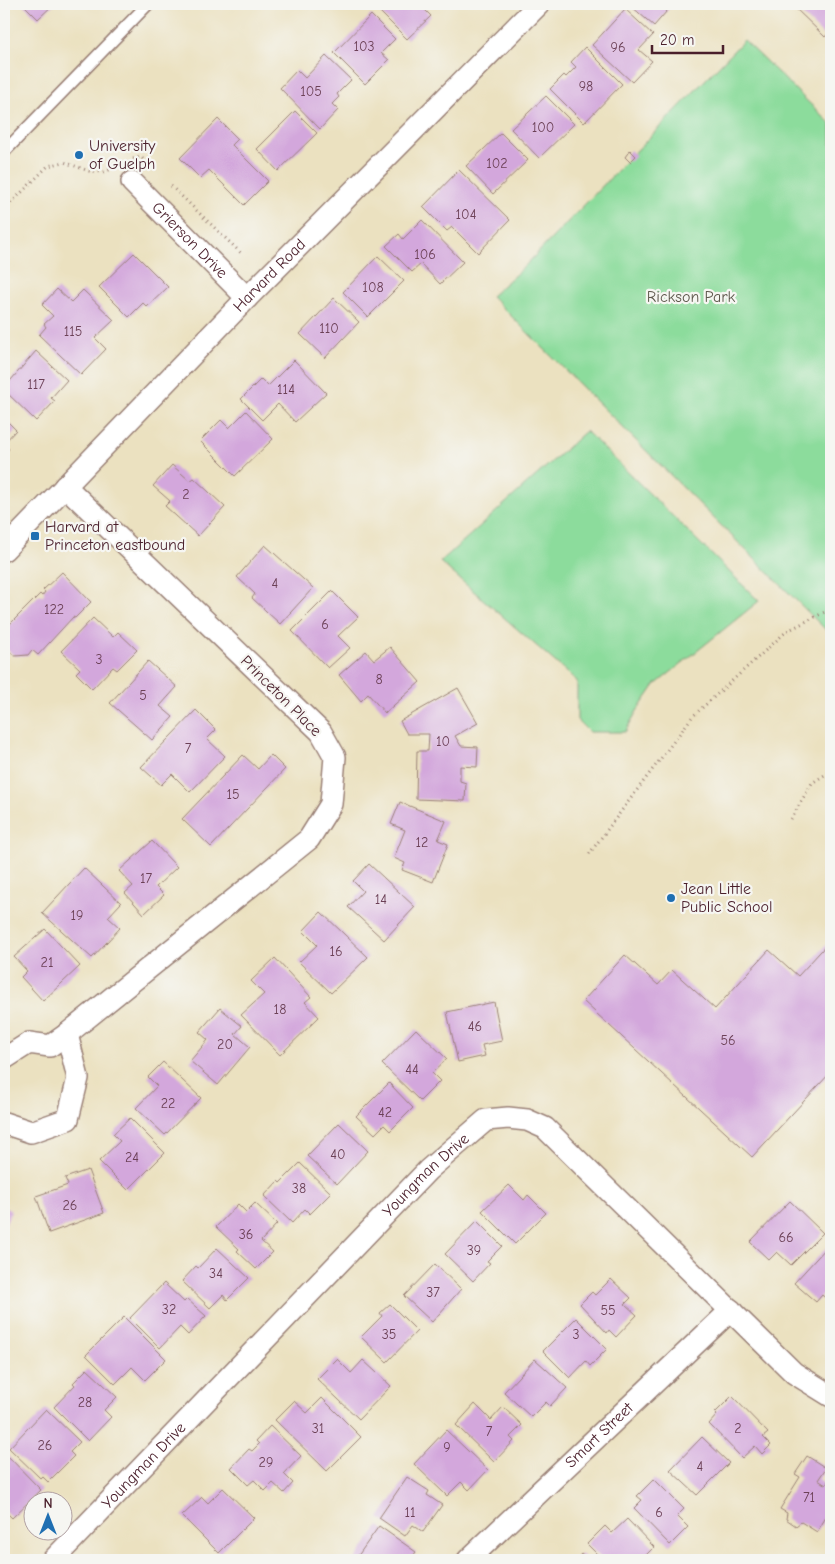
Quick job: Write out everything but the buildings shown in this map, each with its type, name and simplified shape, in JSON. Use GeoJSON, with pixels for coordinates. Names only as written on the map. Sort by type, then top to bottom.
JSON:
{"type":"FeatureCollection","features":[{"type":"Feature","properties":{"kind":"street","name":"Harvard Road"},"geometry":{"type":"LineString","coordinates":[[4,550],[246,298],[539,4]]}},
{"type":"Feature","properties":{"kind":"street","name":"Grierson Drive"},"geometry":{"type":"LineString","coordinates":[[132,182],[246,298]]}},
{"type":"Feature","properties":{"kind":"street","name":"Princeton Place"},"geometry":{"type":"LineString","coordinates":[[4,1059],[28,1043],[50,1046],[67,1034],[309,840],[331,804],[335,757],[321,732],[65,486]]}},
{"type":"Feature","properties":{"kind":"street"},"geometry":{"type":"LineString","coordinates":[[4,1123],[31,1132],[68,1119],[78,1078],[67,1034]]}},
{"type":"Feature","properties":{"kind":"street","name":"Youngman Drive"},"geometry":{"type":"LineString","coordinates":[[54,1560],[428,1170],[486,1120],[508,1118],[527,1120],[545,1128],[794,1373],[831,1396]]}},
{"type":"Feature","properties":{"kind":"street","name":"Smart Street"},"geometry":{"type":"LineString","coordinates":[[468,1560],[731,1310]]}},
{"type":"Feature","properties":{"kind":"lane"},"geometry":{"type":"LineString","coordinates":[[4,152],[148,4]]}},
{"type":"Feature","properties":{"kind":"path"},"geometry":{"type":"LineString","coordinates":[[125,162],[141,157],[148,164]]}},
{"type":"Feature","properties":{"kind":"path"},"geometry":{"type":"LineString","coordinates":[[4,210],[48,166],[64,162],[89,171],[104,172],[118,166]]}},
{"type":"Feature","properties":{"kind":"path"},"geometry":{"type":"LineString","coordinates":[[168,184],[243,256]]}},
{"type":"Feature","properties":{"kind":"path"},"geometry":{"type":"LineString","coordinates":[[589,854],[692,716],[787,631],[831,609]]}},
{"type":"Feature","properties":{"kind":"path"},"geometry":{"type":"LineString","coordinates":[[791,819],[812,783],[831,771]]}},
{"type":"Feature","properties":{"kind":"green space","name":"Rickson Park"},"geometry":{"type":"Polygon","coordinates":[[[744,40],[831,124],[831,635],[491,296],[524,267],[744,40]]]}},
{"type":"Feature","properties":{"kind":"green space"},"geometry":{"type":"Polygon","coordinates":[[[586,431],[759,601],[655,685],[625,732],[589,732],[577,720],[577,681],[440,562],[586,431]]]}},
{"type":"Feature","properties":{"kind":"place","name":"University of Guelph"},"geometry":{"type":"Point","coordinates":[79,155]}},
{"type":"Feature","properties":{"kind":"place","name":"Harvard at Princeton eastbound"},"geometry":{"type":"Point","coordinates":[35,536]}},
{"type":"Feature","properties":{"kind":"place","name":"Jean Little Public School"},"geometry":{"type":"Point","coordinates":[671,898]}}]}
